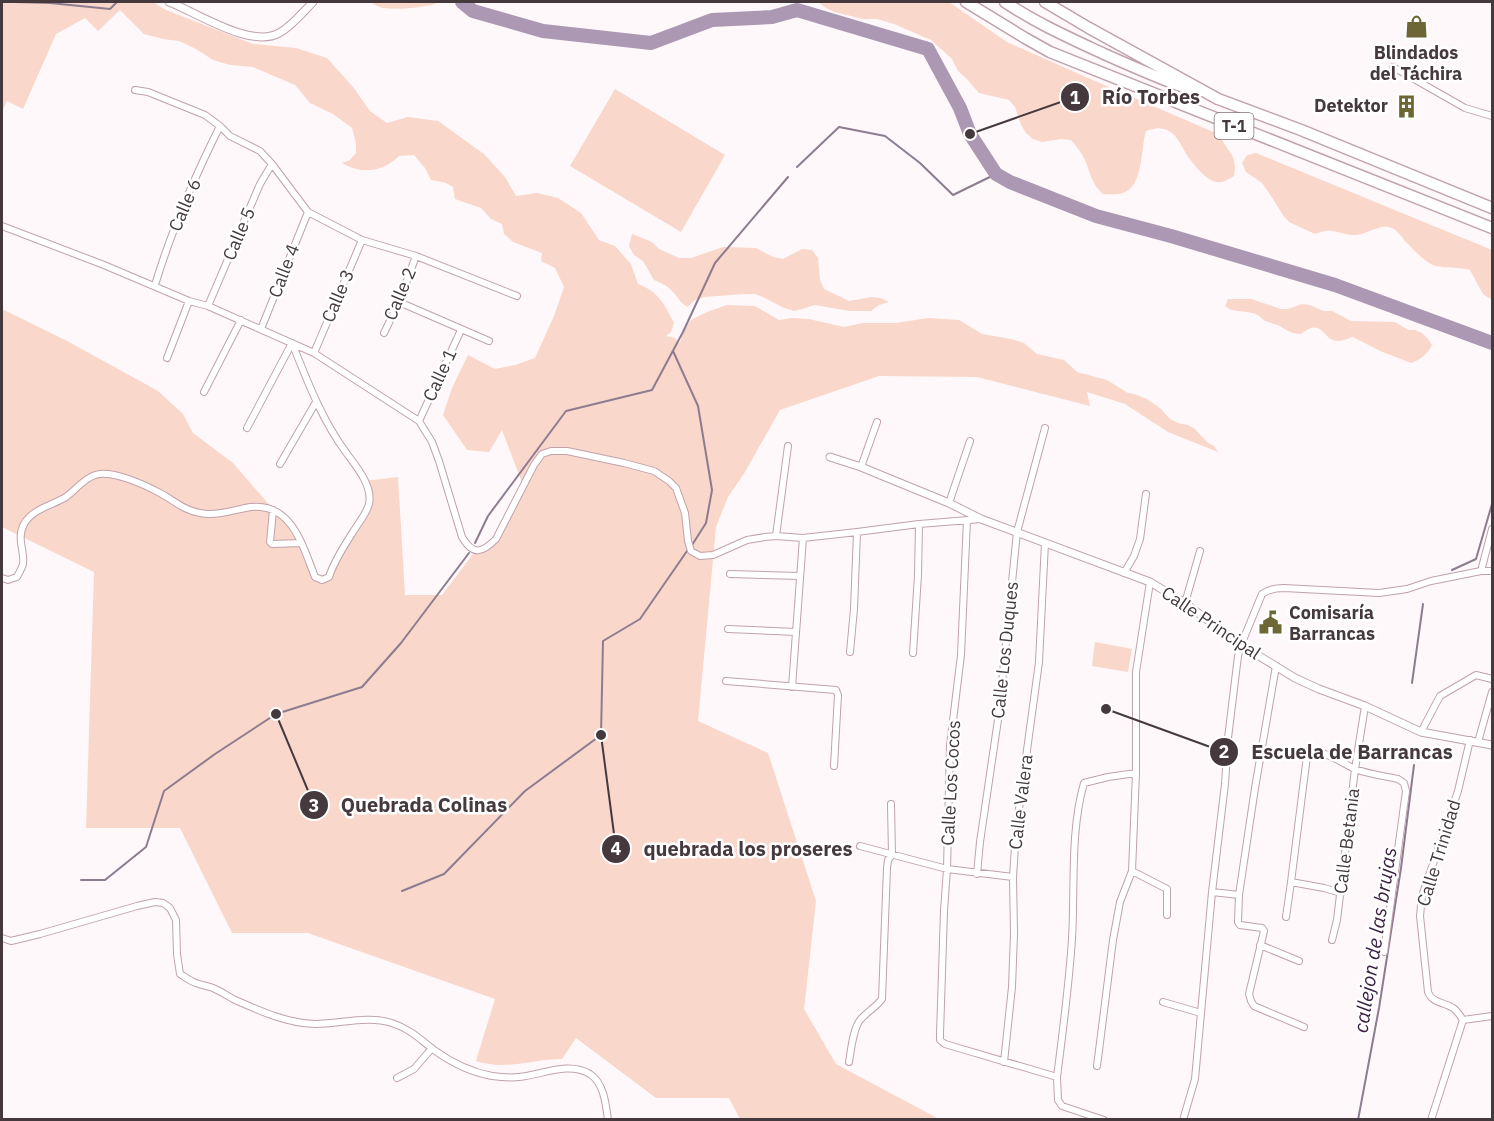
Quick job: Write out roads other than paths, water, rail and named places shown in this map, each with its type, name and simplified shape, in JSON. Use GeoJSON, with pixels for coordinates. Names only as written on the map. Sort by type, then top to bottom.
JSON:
{"type":"FeatureCollection","features":[{"type":"Feature","properties":{"kind":"highway","name":"T-1"},"geometry":{"type":"LineString","coordinates":[[966,2],[1050,52],[1492,228]]}},
{"type":"Feature","properties":{"kind":"highway"},"geometry":{"type":"LineString","coordinates":[[1005,2],[1052,30],[1098,51],[1166,81],[1218,99]]}},
{"type":"Feature","properties":{"kind":"highway","name":"T-1"},"geometry":{"type":"LineString","coordinates":[[1045,2],[1218,99],[1301,130],[1492,208]]}},
{"type":"Feature","properties":{"kind":"street"},"geometry":{"type":"LineString","coordinates":[[169,2],[246,36],[277,34],[313,2]]}},
{"type":"Feature","properties":{"kind":"street"},"geometry":{"type":"LineString","coordinates":[[1393,67],[1465,108],[1492,116]]}},
{"type":"Feature","properties":{"kind":"street"},"geometry":{"type":"LineString","coordinates":[[135,90],[168,99],[205,115],[230,136],[260,151],[308,212],[362,240],[416,256],[517,296]]}},
{"type":"Feature","properties":{"kind":"street","name":"Calle 6"},"geometry":{"type":"LineString","coordinates":[[155,285],[164,254],[220,126]]}},
{"type":"Feature","properties":{"kind":"street","name":"Calle 5"},"geometry":{"type":"LineString","coordinates":[[208,306],[260,184],[272,164]]}},
{"type":"Feature","properties":{"kind":"street","name":"Calle 4"},"geometry":{"type":"LineString","coordinates":[[261,329],[308,212]]}},
{"type":"Feature","properties":{"kind":"street"},"geometry":{"type":"LineString","coordinates":[[2,226],[155,285],[189,301],[208,306],[314,353],[419,421],[432,442],[462,537],[468,547],[476,551],[486,549],[496,539],[534,465],[542,454],[551,451],[574,452],[624,463],[654,471],[669,481],[676,488],[682,503],[691,551],[700,556],[713,555],[747,540],[776,536],[803,538],[981,519]]}},
{"type":"Feature","properties":{"kind":"street","name":"Calle 3"},"geometry":{"type":"LineString","coordinates":[[314,353],[362,240]]}},
{"type":"Feature","properties":{"kind":"street","name":"Calle 2"},"geometry":{"type":"LineString","coordinates":[[384,333],[399,303],[416,256]]}},
{"type":"Feature","properties":{"kind":"street"},"geometry":{"type":"LineString","coordinates":[[167,358],[189,301]]}},
{"type":"Feature","properties":{"kind":"street"},"geometry":{"type":"LineString","coordinates":[[399,303],[489,341]]}},
{"type":"Feature","properties":{"kind":"street"},"geometry":{"type":"LineString","coordinates":[[204,392],[241,320]]}},
{"type":"Feature","properties":{"kind":"street","name":"Calle 1"},"geometry":{"type":"LineString","coordinates":[[419,421],[461,330]]}},
{"type":"Feature","properties":{"kind":"street"},"geometry":{"type":"LineString","coordinates":[[2,578],[8,580],[18,577],[23,563],[20,536],[25,523],[32,515],[68,496],[79,484],[95,475],[105,473],[139,483],[184,508],[201,514],[223,513],[255,506],[273,510],[284,516],[293,526],[315,577],[326,579],[329,577],[332,567],[352,532],[366,513],[370,494],[365,481],[328,425],[316,402],[292,343]]}},
{"type":"Feature","properties":{"kind":"street"},"geometry":{"type":"LineString","coordinates":[[247,428],[292,343]]}},
{"type":"Feature","properties":{"kind":"street"},"geometry":{"type":"LineString","coordinates":[[280,464],[316,402]]}},
{"type":"Feature","properties":{"kind":"street"},"geometry":{"type":"LineString","coordinates":[[861,467],[878,422]]}},
{"type":"Feature","properties":{"kind":"street","name":"Calle Los Duques"},"geometry":{"type":"LineString","coordinates":[[977,873],[999,713],[1017,532],[1045,428]]}},
{"type":"Feature","properties":{"kind":"street"},"geometry":{"type":"LineString","coordinates":[[949,503],[970,441]]}},
{"type":"Feature","properties":{"kind":"street"},"geometry":{"type":"LineString","coordinates":[[776,536],[788,446]]}},
{"type":"Feature","properties":{"kind":"street","name":"Calle Principal"},"geometry":{"type":"LineString","coordinates":[[830,457],[861,467],[949,503],[981,519],[1150,582],[1185,603],[1241,645],[1295,678],[1319,689],[1365,706],[1421,732],[1492,745]]}},
{"type":"Feature","properties":{"kind":"street"},"geometry":{"type":"LineString","coordinates":[[1124,573],[1134,556],[1140,539],[1146,494]]}},
{"type":"Feature","properties":{"kind":"street"},"geometry":{"type":"LineString","coordinates":[[273,510],[270,542],[301,543]]}},
{"type":"Feature","properties":{"kind":"street","name":"Calle Los Cocos"},"geometry":{"type":"LineString","coordinates":[[967,520],[961,655],[950,745],[939,1034],[940,1040],[945,1044],[1004,1062]]}},
{"type":"Feature","properties":{"kind":"street"},"geometry":{"type":"LineString","coordinates":[[913,653],[918,575],[918,524]]}},
{"type":"Feature","properties":{"kind":"street"},"geometry":{"type":"LineString","coordinates":[[1481,571],[1492,529]]}},
{"type":"Feature","properties":{"kind":"street"},"geometry":{"type":"LineString","coordinates":[[850,652],[857,532]]}},
{"type":"Feature","properties":{"kind":"street"},"geometry":{"type":"LineString","coordinates":[[792,687],[803,538]]}},
{"type":"Feature","properties":{"kind":"street","name":"Calle Valera"},"geometry":{"type":"LineString","coordinates":[[1004,1062],[1012,987],[1013,877],[1016,831],[1040,662],[1045,543]]}},
{"type":"Feature","properties":{"kind":"street"},"geometry":{"type":"LineString","coordinates":[[1185,603],[1200,551]]}},
{"type":"Feature","properties":{"kind":"street"},"geometry":{"type":"LineString","coordinates":[[1183,1119],[1195,1079],[1212,892],[1238,656],[1262,594],[1274,588],[1378,594],[1407,589],[1431,581],[1492,571]]}},
{"type":"Feature","properties":{"kind":"street"},"geometry":{"type":"LineString","coordinates":[[730,574],[800,576]]}},
{"type":"Feature","properties":{"kind":"street"},"geometry":{"type":"LineString","coordinates":[[1097,1066],[1113,940],[1120,902],[1132,871],[1136,773],[1136,672],[1150,582]]}},
{"type":"Feature","properties":{"kind":"street"},"geometry":{"type":"LineString","coordinates":[[728,629],[796,632]]}},
{"type":"Feature","properties":{"kind":"street"},"geometry":{"type":"LineString","coordinates":[[1276,666],[1239,895],[1239,924],[1263,929],[1249,994],[1254,1006],[1305,1027]]}},
{"type":"Feature","properties":{"kind":"street"},"geometry":{"type":"LineString","coordinates":[[1421,732],[1440,696],[1476,675],[1492,679]]}},
{"type":"Feature","properties":{"kind":"street"},"geometry":{"type":"LineString","coordinates":[[726,681],[836,690],[834,766]]}},
{"type":"Feature","properties":{"kind":"street"},"geometry":{"type":"LineString","coordinates":[[1478,742],[1492,692]]}},
{"type":"Feature","properties":{"kind":"street","name":"Calle Betania"},"geometry":{"type":"LineString","coordinates":[[1332,940],[1341,893],[1355,769],[1365,706]]}},
{"type":"Feature","properties":{"kind":"street","name":"Calle Trinidad"},"geometry":{"type":"LineString","coordinates":[[1463,1020],[1454,1008],[1434,1000],[1428,992],[1420,916],[1422,896],[1458,790],[1470,740]]}},
{"type":"Feature","properties":{"kind":"street"},"geometry":{"type":"LineString","coordinates":[[1286,917],[1307,756],[1309,752],[1314,751],[1337,759],[1355,769],[1398,779],[1404,783],[1406,790],[1384,952]]}},
{"type":"Feature","properties":{"kind":"street"},"geometry":{"type":"LineString","coordinates":[[1104,1119],[1062,1106],[1058,1100],[1057,1077],[1072,940],[1075,856],[1084,783],[1136,773]]}},
{"type":"Feature","properties":{"kind":"street"},"geometry":{"type":"LineString","coordinates":[[849,1062],[860,1020],[882,999],[887,868],[888,860],[892,855],[891,804]]}},
{"type":"Feature","properties":{"kind":"street"},"geometry":{"type":"LineString","coordinates":[[860,846],[947,869],[1013,877]]}},
{"type":"Feature","properties":{"kind":"street"},"geometry":{"type":"LineString","coordinates":[[1132,871],[1167,889],[1167,915]]}},
{"type":"Feature","properties":{"kind":"street"},"geometry":{"type":"LineString","coordinates":[[1291,882],[1341,893]]}},
{"type":"Feature","properties":{"kind":"street"},"geometry":{"type":"LineString","coordinates":[[1212,892],[1239,895]]}},
{"type":"Feature","properties":{"kind":"street"},"geometry":{"type":"LineString","coordinates":[[2,938],[11,941],[137,906],[155,902],[163,903],[170,908],[176,920],[180,974],[194,982],[214,988],[270,1016],[287,1021],[317,1024],[368,1019],[387,1022],[405,1028],[465,1069],[491,1076],[519,1077],[568,1068],[574,1069],[589,1074],[600,1085],[608,1119]]}},
{"type":"Feature","properties":{"kind":"street"},"geometry":{"type":"LineString","coordinates":[[1260,945],[1299,961]]}},
{"type":"Feature","properties":{"kind":"street"},"geometry":{"type":"LineString","coordinates":[[1163,1002],[1201,1013]]}},
{"type":"Feature","properties":{"kind":"street"},"geometry":{"type":"LineString","coordinates":[[1431,1119],[1463,1020],[1492,1016]]}},
{"type":"Feature","properties":{"kind":"street"},"geometry":{"type":"LineString","coordinates":[[398,1078],[414,1069],[432,1048]]}},
{"type":"Feature","properties":{"kind":"street"},"geometry":{"type":"LineString","coordinates":[[1004,1062],[1057,1077]]}},
{"type":"Feature","properties":{"kind":"waterway"},"geometry":{"type":"LineString","coordinates":[[15,2],[110,9],[117,2]]}},
{"type":"Feature","properties":{"kind":"waterway"},"geometry":{"type":"LineString","coordinates":[[462,2],[473,11],[543,31],[651,43],[712,20],[772,17],[797,10],[928,49],[960,108],[970,134],[996,174],[1010,182],[1096,216],[1335,285],[1492,343]]}},
{"type":"Feature","properties":{"kind":"waterway"},"geometry":{"type":"LineString","coordinates":[[797,167],[839,127],[885,136],[920,163],[953,195],[996,174]]}},
{"type":"Feature","properties":{"kind":"waterway"},"geometry":{"type":"LineString","coordinates":[[475,543],[488,516],[566,411],[652,390],[683,332],[715,263],[788,177]]}},
{"type":"Feature","properties":{"kind":"waterway"},"geometry":{"type":"LineString","coordinates":[[673,351],[698,406],[712,490],[706,523],[692,545]]}},
{"type":"Feature","properties":{"kind":"waterway","name":"callejon de las brujas"},"geometry":{"type":"LineString","coordinates":[[1452,570],[1476,559],[1492,504]]}},
{"type":"Feature","properties":{"kind":"waterway"},"geometry":{"type":"LineString","coordinates":[[402,891],[444,874],[525,791],[601,735],[603,641],[640,619],[687,551]]}},
{"type":"Feature","properties":{"kind":"waterway"},"geometry":{"type":"LineString","coordinates":[[81,880],[105,880],[146,847],[164,791],[215,754],[276,714],[362,687],[401,643],[469,553]]}},
{"type":"Feature","properties":{"kind":"waterway","name":"callejon de las brujas"},"geometry":{"type":"LineString","coordinates":[[1412,683],[1423,604]]}},
{"type":"Feature","properties":{"kind":"waterway","name":"callejon de las brujas"},"geometry":{"type":"LineString","coordinates":[[1358,1120],[1379,1008],[1401,868],[1414,765]]}},
{"type":"Feature","properties":{"kind":"place","name":"Blindados del Táchira"},"geometry":{"type":"Point","coordinates":[1416,27]}},
{"type":"Feature","properties":{"kind":"place","name":"Detektor"},"geometry":{"type":"Point","coordinates":[1406,106]}},
{"type":"Feature","properties":{"kind":"place","name":"Río Torbes"},"geometry":{"type":"Point","coordinates":[970,134]}},
{"type":"Feature","properties":{"kind":"place","name":"Comisaría Barrancas"},"geometry":{"type":"Point","coordinates":[1271,623]}},
{"type":"Feature","properties":{"kind":"place","name":"Escuela de Barrancas"},"geometry":{"type":"Point","coordinates":[1106,709]}},
{"type":"Feature","properties":{"kind":"place","name":"Quebrada Colinas"},"geometry":{"type":"Point","coordinates":[276,714]}},
{"type":"Feature","properties":{"kind":"place","name":"quebrada los proseres"},"geometry":{"type":"Point","coordinates":[601,735]}}]}
